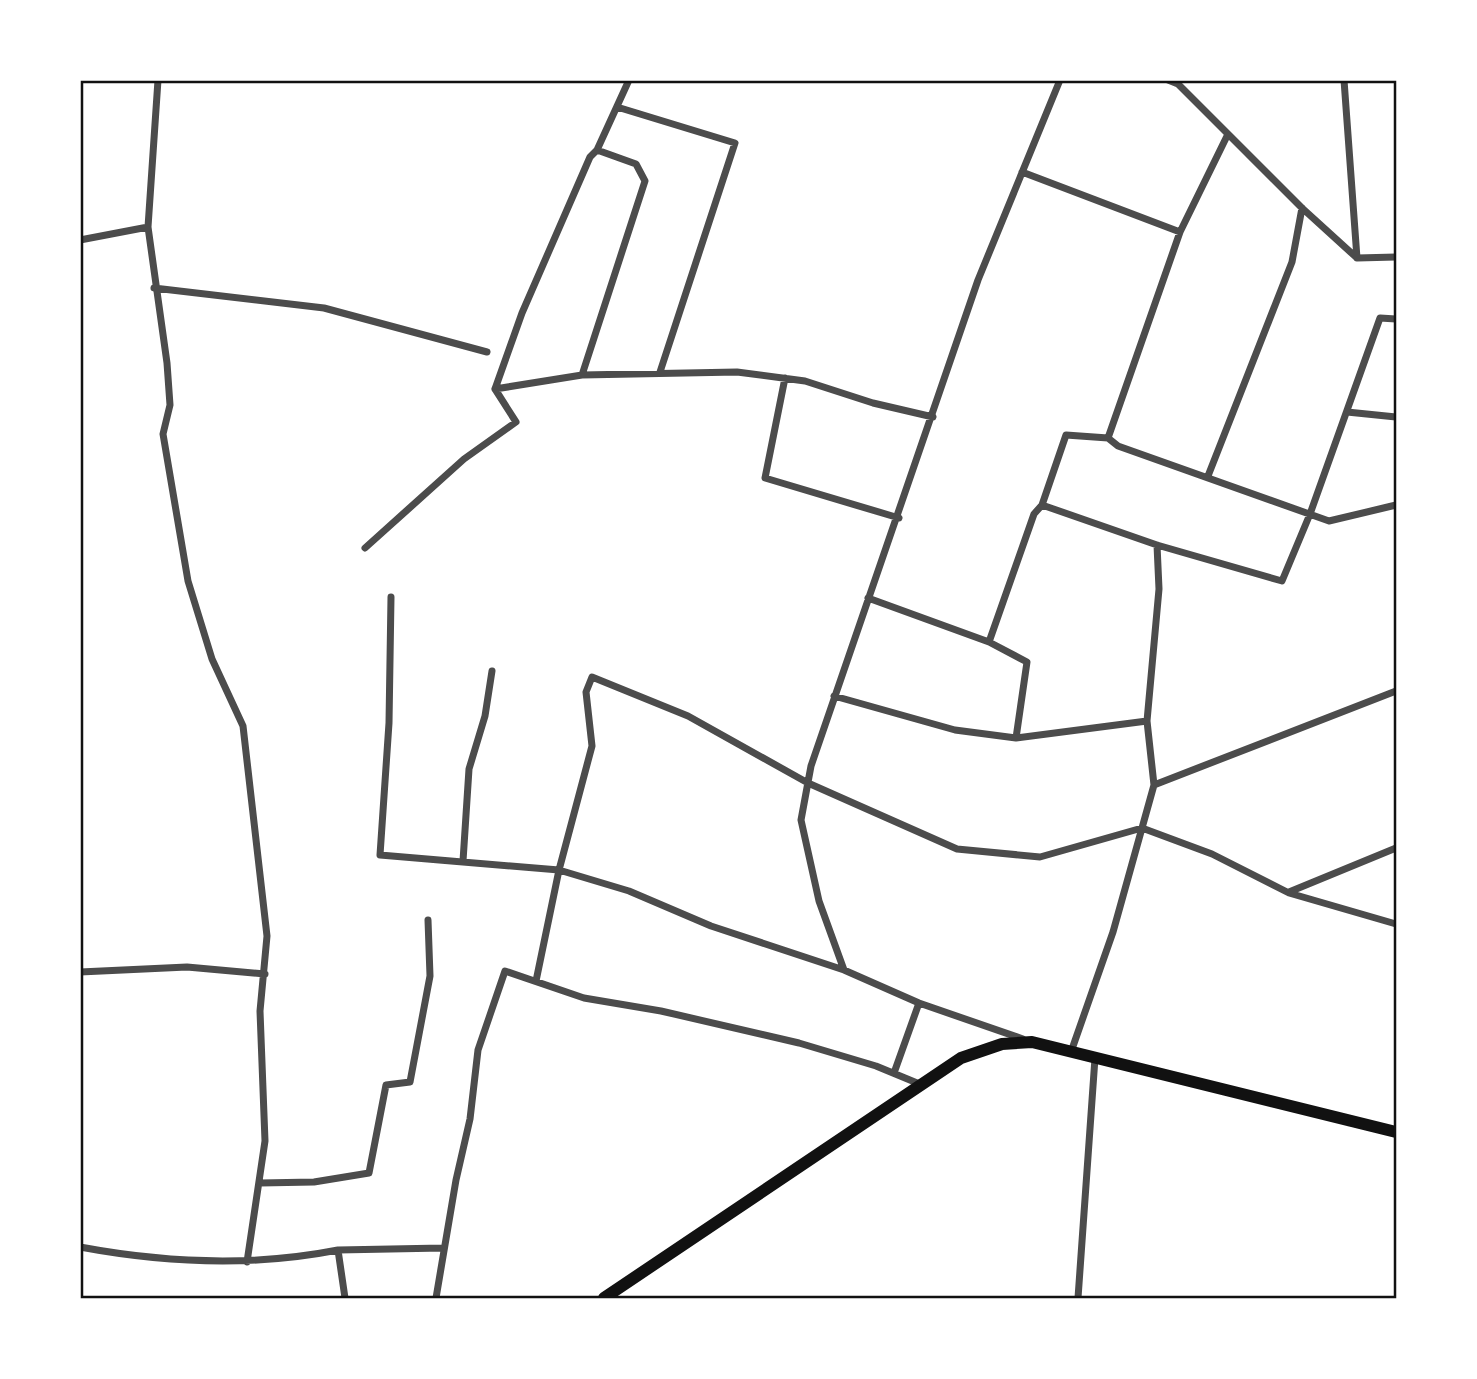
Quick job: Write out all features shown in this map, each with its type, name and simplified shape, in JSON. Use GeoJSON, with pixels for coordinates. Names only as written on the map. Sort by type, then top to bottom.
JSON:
{"type":"FeatureCollection","features":[{"type":"Feature","properties":{"kind":"main road"},"geometry":{"type":"LineString","coordinates":[[604,1298],[961,1058],[1002,1044],[1032,1042],[1396,1132]]}},
{"type":"Feature","properties":{"kind":"street"},"geometry":{"type":"LineString","coordinates":[[158,80],[148,227],[154,288],[167,363],[170,405],[163,434],[188,581],[212,659],[243,726],[267,936],[260,1011],[265,1082],[265,1141],[247,1262]]}},
{"type":"Feature","properties":{"kind":"street"},"geometry":{"type":"LineString","coordinates":[[495,389],[522,313],[590,158],[597,150],[629,80]]}},
{"type":"Feature","properties":{"kind":"street"},"geometry":{"type":"LineString","coordinates":[[844,970],[819,901],[801,820],[808,783],[834,695],[899,518],[978,280],[1060,80]]}},
{"type":"Feature","properties":{"kind":"street"},"geometry":{"type":"LineString","coordinates":[[1168,80],[1178,84],[1302,208],[1357,258],[1396,257]]}},
{"type":"Feature","properties":{"kind":"street"},"geometry":{"type":"LineString","coordinates":[[1344,80],[1357,258]]}},
{"type":"Feature","properties":{"kind":"street"},"geometry":{"type":"LineString","coordinates":[[617,107],[736,143],[660,372]]}},
{"type":"Feature","properties":{"kind":"street"},"geometry":{"type":"LineString","coordinates":[[1108,438],[1180,232],[1228,134]]}},
{"type":"Feature","properties":{"kind":"street"},"geometry":{"type":"LineString","coordinates":[[582,375],[645,181],[636,164],[597,150]]}},
{"type":"Feature","properties":{"kind":"street"},"geometry":{"type":"LineString","coordinates":[[1022,172],[1180,232]]}},
{"type":"Feature","properties":{"kind":"street"},"geometry":{"type":"LineString","coordinates":[[1208,476],[1292,262],[1302,208]]}},
{"type":"Feature","properties":{"kind":"street"},"geometry":{"type":"LineString","coordinates":[[80,240],[148,227]]}},
{"type":"Feature","properties":{"kind":"street"},"geometry":{"type":"LineString","coordinates":[[154,288],[324,308],[487,352]]}},
{"type":"Feature","properties":{"kind":"street"},"geometry":{"type":"LineString","coordinates":[[1042,505],[1157,545],[1282,581],[1310,514],[1380,318],[1396,319]]}},
{"type":"Feature","properties":{"kind":"street"},"geometry":{"type":"LineString","coordinates":[[495,389],[582,375],[737,372],[805,381],[873,403],[933,416]]}},
{"type":"Feature","properties":{"kind":"street"},"geometry":{"type":"LineString","coordinates":[[785,378],[765,478],[899,518]]}},
{"type":"Feature","properties":{"kind":"street"},"geometry":{"type":"LineString","coordinates":[[365,548],[464,459],[516,422],[495,389]]}},
{"type":"Feature","properties":{"kind":"street"},"geometry":{"type":"LineString","coordinates":[[1347,412],[1396,417]]}},
{"type":"Feature","properties":{"kind":"street"},"geometry":{"type":"LineString","coordinates":[[989,642],[1034,514],[1042,505],[1066,435],[1108,438],[1118,446],[1329,521],[1396,505]]}},
{"type":"Feature","properties":{"kind":"street"},"geometry":{"type":"LineString","coordinates":[[1071,1052],[1113,932],[1154,785],[1147,721],[1159,589],[1157,545]]}},
{"type":"Feature","properties":{"kind":"street"},"geometry":{"type":"LineString","coordinates":[[391,597],[388,737],[380,855],[559,870],[629,891],[711,926],[844,970],[919,1003],[1032,1042]]}},
{"type":"Feature","properties":{"kind":"street"},"geometry":{"type":"LineString","coordinates":[[868,598],[989,642],[1027,662],[1016,738]]}},
{"type":"Feature","properties":{"kind":"street"},"geometry":{"type":"LineString","coordinates":[[463,861],[468,769],[485,716],[492,671]]}},
{"type":"Feature","properties":{"kind":"street"},"geometry":{"type":"LineString","coordinates":[[536,981],[559,870],[592,746],[586,692],[592,677],[688,716],[808,783],[957,849],[1040,858],[1143,828],[1212,854],[1289,893],[1396,924]]}},
{"type":"Feature","properties":{"kind":"street"},"geometry":{"type":"LineString","coordinates":[[1154,785],[1396,691]]}},
{"type":"Feature","properties":{"kind":"street"},"geometry":{"type":"LineString","coordinates":[[834,695],[955,730],[1016,738],[1147,721]]}},
{"type":"Feature","properties":{"kind":"street"},"geometry":{"type":"LineString","coordinates":[[1289,893],[1396,848]]}},
{"type":"Feature","properties":{"kind":"street"},"geometry":{"type":"LineString","coordinates":[[260,1183],[314,1182],[369,1173],[386,1085],[410,1082],[430,976],[428,920]]}},
{"type":"Feature","properties":{"kind":"street"},"geometry":{"type":"LineString","coordinates":[[80,972],[187,967],[265,974]]}},
{"type":"Feature","properties":{"kind":"street"},"geometry":{"type":"LineString","coordinates":[[436,1298],[443,1248],[470,1119],[478,1050],[505,971],[584,998],[662,1011],[799,1043],[922,1084]]}},
{"type":"Feature","properties":{"kind":"street"},"geometry":{"type":"LineString","coordinates":[[894,1073],[919,1003]]}},
{"type":"Feature","properties":{"kind":"street"},"geometry":{"type":"LineString","coordinates":[[1078,1298],[1095,1058]]}},
{"type":"Feature","properties":{"kind":"street"},"geometry":{"type":"LineString","coordinates":[[80,1247],[155,1258],[247,1262],[293,1259],[338,1250],[443,1248]]}},
{"type":"Feature","properties":{"kind":"street"},"geometry":{"type":"LineString","coordinates":[[338,1250],[345,1298]]}}]}
